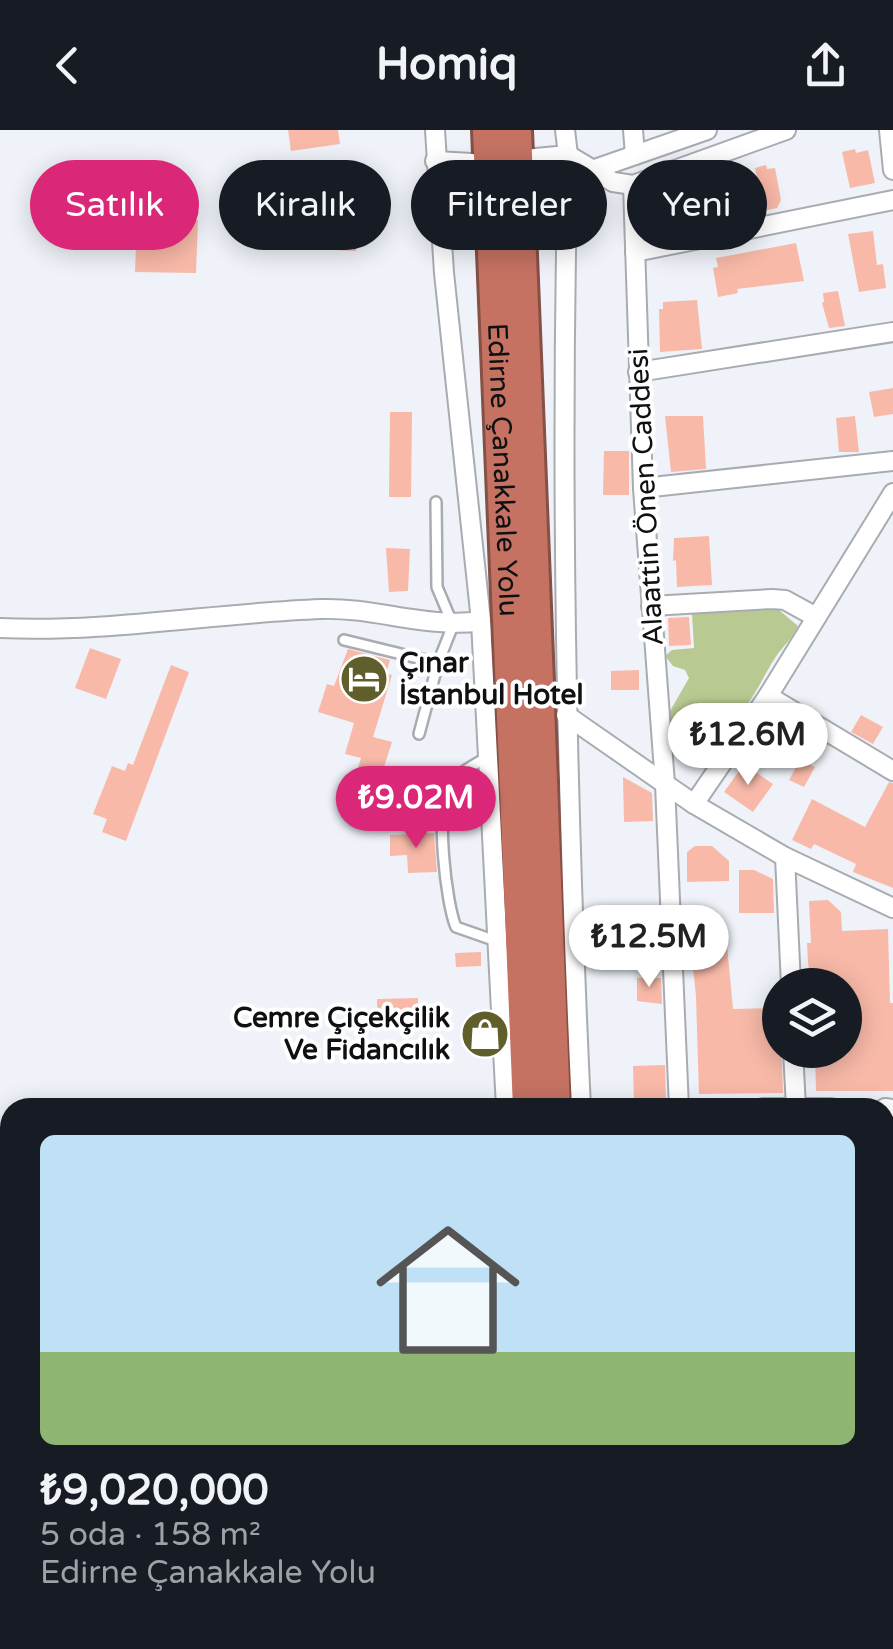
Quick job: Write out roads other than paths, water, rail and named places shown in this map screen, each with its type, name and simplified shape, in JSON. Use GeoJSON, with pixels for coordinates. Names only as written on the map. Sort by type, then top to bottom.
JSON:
{"type":"FeatureCollection","features":[{"type":"Feature","properties":{"kind":"highway","name":"Edirne Çanakkale Yolu"},"geometry":{"type":"LineString","coordinates":[[489,130],[502,752],[510,942],[529,1098]]}},
{"type":"Feature","properties":{"kind":"highway"},"geometry":{"type":"LineString","coordinates":[[520,144],[554,1098]]}},
{"type":"Feature","properties":{"kind":"street"},"geometry":{"type":"LineString","coordinates":[[434,130],[435,160]]}},
{"type":"Feature","properties":{"kind":"street"},"geometry":{"type":"LineString","coordinates":[[565,130],[566,714],[580,1098]]}},
{"type":"Feature","properties":{"kind":"street"},"geometry":{"type":"LineString","coordinates":[[633,130],[635,156]]}},
{"type":"Feature","properties":{"kind":"street"},"geometry":{"type":"LineString","coordinates":[[607,164],[707,130]]}},
{"type":"Feature","properties":{"kind":"street"},"geometry":{"type":"LineString","coordinates":[[703,160],[786,130]]}},
{"type":"Feature","properties":{"kind":"street"},"geometry":{"type":"LineString","coordinates":[[888,130],[893,170]]}},
{"type":"Feature","properties":{"kind":"street"},"geometry":{"type":"LineString","coordinates":[[520,144],[577,160]]}},
{"type":"Feature","properties":{"kind":"street"},"geometry":{"type":"LineString","coordinates":[[635,252],[893,200]]}},
{"type":"Feature","properties":{"kind":"street"},"geometry":{"type":"LineString","coordinates":[[444,250],[481,621],[502,752]]}},
{"type":"Feature","properties":{"kind":"street","name":"Alaattin Önen Caddesi"},"geometry":{"type":"LineString","coordinates":[[635,252],[643,488],[665,784],[679,1098]]}},
{"type":"Feature","properties":{"kind":"street"},"geometry":{"type":"LineString","coordinates":[[638,372],[893,332]]}},
{"type":"Feature","properties":{"kind":"street"},"geometry":{"type":"LineString","coordinates":[[643,488],[893,460]]}},
{"type":"Feature","properties":{"kind":"street"},"geometry":{"type":"LineString","coordinates":[[694,804],[768,696],[893,493]]}},
{"type":"Feature","properties":{"kind":"street"},"geometry":{"type":"LineString","coordinates":[[651,606],[772,599],[785,600],[816,617]]}},
{"type":"Feature","properties":{"kind":"street"},"geometry":{"type":"LineString","coordinates":[[0,628],[104,626],[334,609],[452,625],[481,621]]}},
{"type":"Feature","properties":{"kind":"street"},"geometry":{"type":"LineString","coordinates":[[768,696],[893,771]]}},
{"type":"Feature","properties":{"kind":"street"},"geometry":{"type":"LineString","coordinates":[[566,714],[694,804],[785,857],[893,908]]}},
{"type":"Feature","properties":{"kind":"street"},"geometry":{"type":"LineString","coordinates":[[785,857],[789,968]]}},
{"type":"Feature","properties":{"kind":"street"},"geometry":{"type":"LineString","coordinates":[[506,1098],[510,942]]}},
{"type":"Feature","properties":{"kind":"street"},"geometry":{"type":"LineString","coordinates":[[795,1068],[796,1098]]}},
{"type":"Feature","properties":{"kind":"lane"},"geometry":{"type":"LineString","coordinates":[[419,734],[452,625],[436,587],[436,502]]}},
{"type":"Feature","properties":{"kind":"lane"},"geometry":{"type":"LineString","coordinates":[[344,640],[438,663]]}},
{"type":"Feature","properties":{"kind":"lane"},"geometry":{"type":"LineString","coordinates":[[502,752],[449,785],[444,798],[444,833],[450,914],[456,927],[510,942]]}},
{"type":"Feature","properties":{"kind":"place","name":"Çınar İstanbul Hotel"},"geometry":{"type":"Point","coordinates":[364,679]}},
{"type":"Feature","properties":{"kind":"place","name":"Cemre Çiçekçilik Ve Fidancılık"},"geometry":{"type":"Point","coordinates":[485,1034]}}]}
